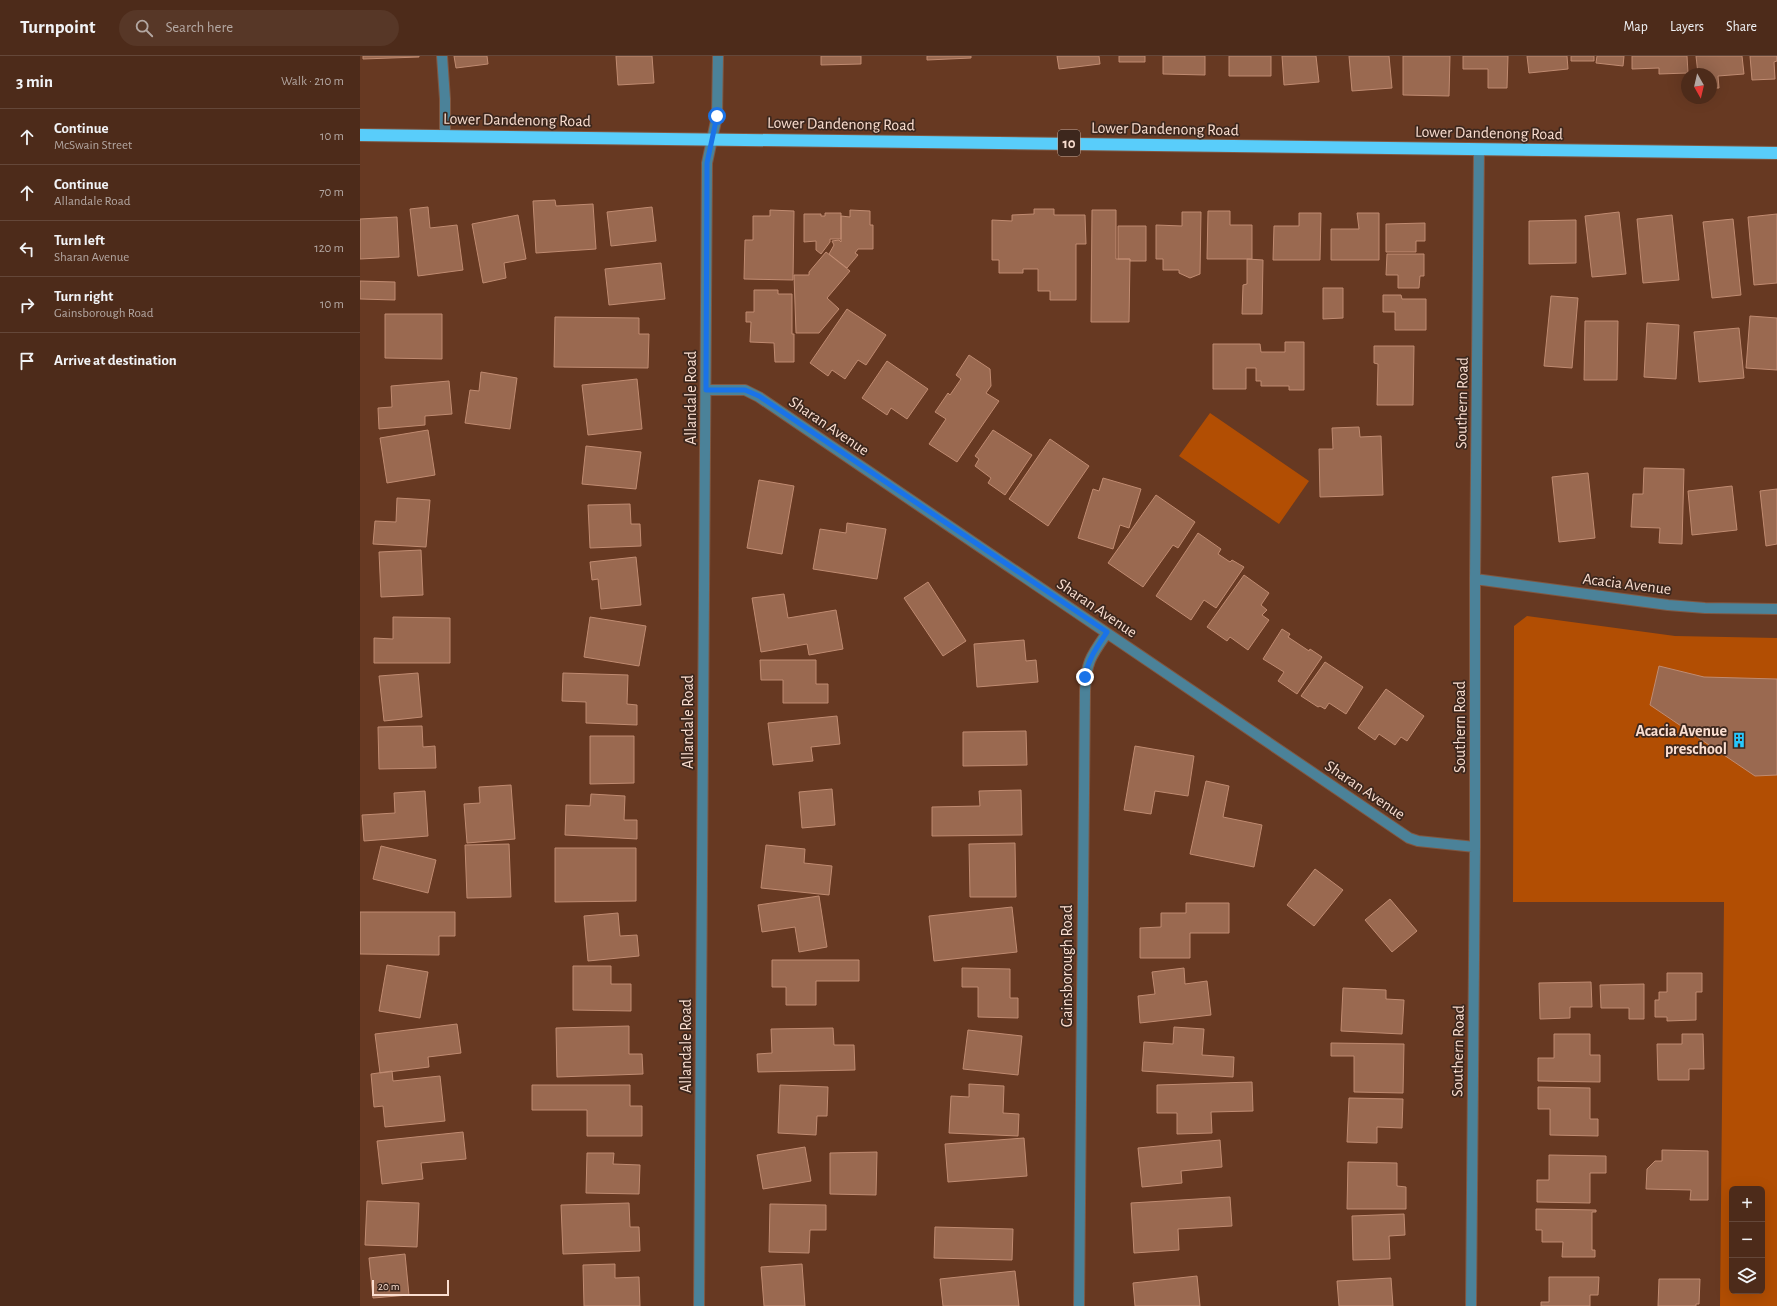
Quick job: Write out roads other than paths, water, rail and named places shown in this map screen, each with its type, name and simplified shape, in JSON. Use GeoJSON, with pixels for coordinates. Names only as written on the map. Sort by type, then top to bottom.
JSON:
{"type":"FeatureCollection","features":[{"type":"Feature","properties":{"kind":"highway","name":"Lower Dandenong Road"},"geometry":{"type":"LineString","coordinates":[[360,135],[1777,153]]}},
{"type":"Feature","properties":{"kind":"street"},"geometry":{"type":"LineString","coordinates":[[442,56],[445,99],[445,136]]}},
{"type":"Feature","properties":{"kind":"street","name":"Allandale Road"},"geometry":{"type":"LineString","coordinates":[[699,1306],[707,163],[717,116],[718,56]]}},
{"type":"Feature","properties":{"kind":"street","name":"Southern Road"},"geometry":{"type":"LineString","coordinates":[[1471,1306],[1479,149]]}},
{"type":"Feature","properties":{"kind":"street","name":"Sharan Avenue"},"geometry":{"type":"LineString","coordinates":[[706,390],[745,390],[759,396],[1408,838],[1424,842],[1475,847]]}},
{"type":"Feature","properties":{"kind":"street","name":"Acacia Avenue"},"geometry":{"type":"LineString","coordinates":[[1475,580],[1668,605],[1705,608],[1777,609]]}},
{"type":"Feature","properties":{"kind":"street","name":"Gainsborough Road"},"geometry":{"type":"LineString","coordinates":[[1079,1306],[1084,691],[1087,666],[1092,654],[1107,632]]}},
{"type":"Feature","properties":{"kind":"place","name":"Acacia Avenue preschool"},"geometry":{"type":"Point","coordinates":[1739,740]}}]}
